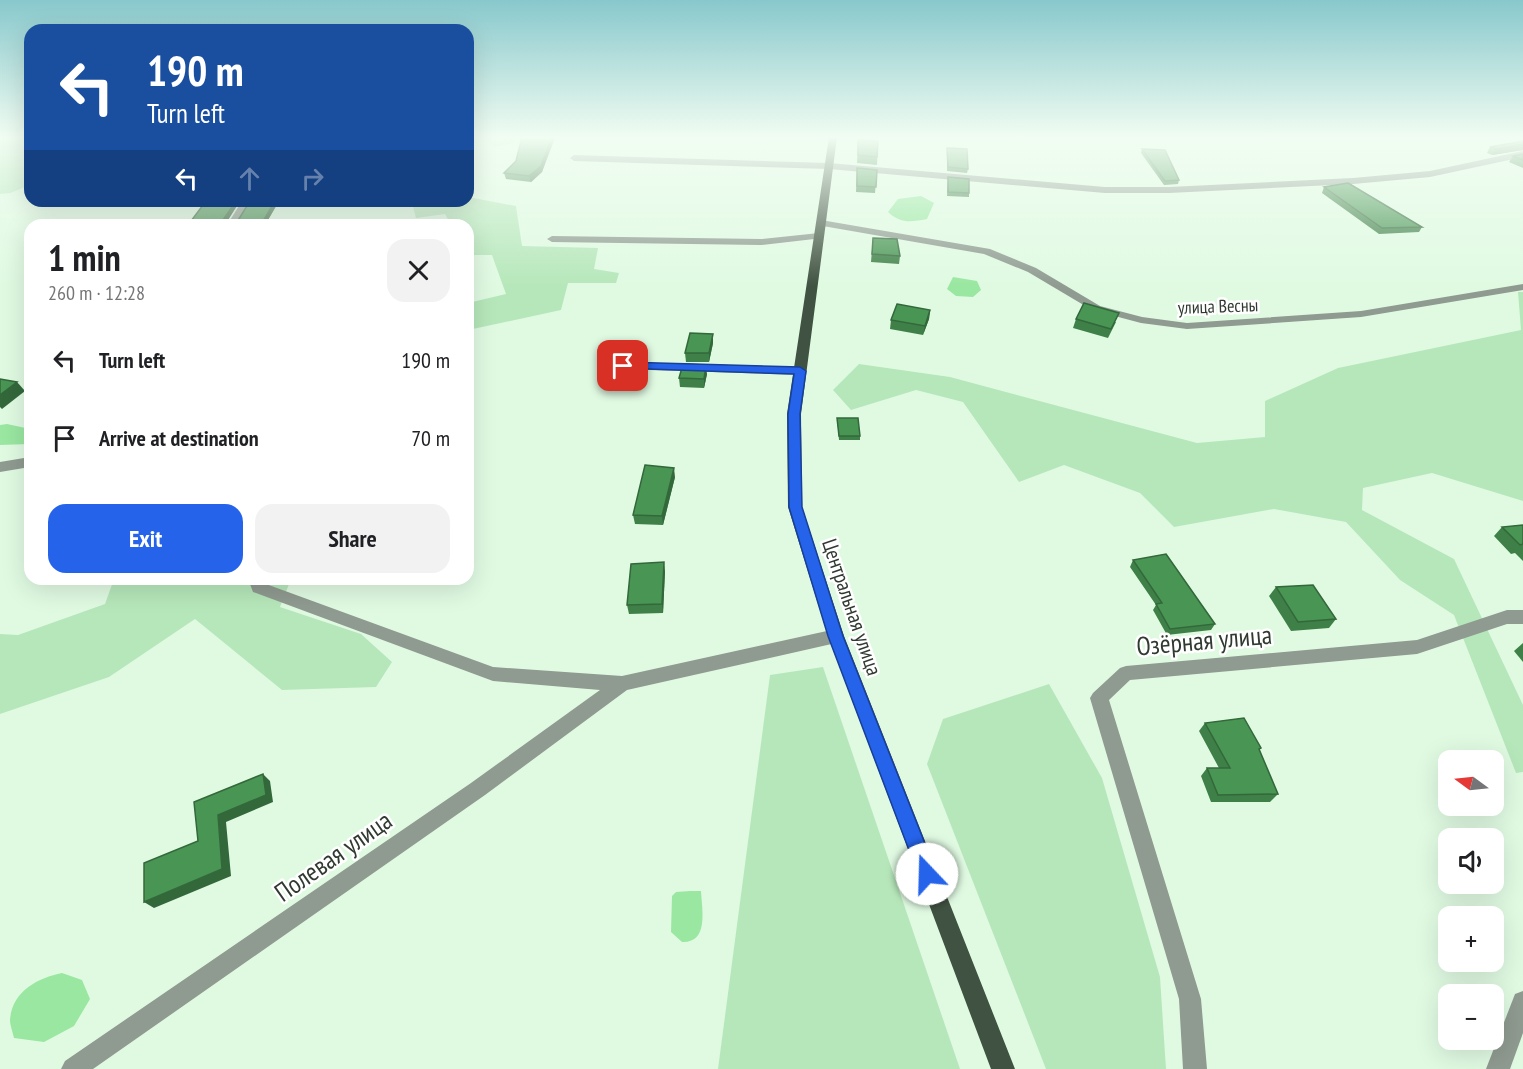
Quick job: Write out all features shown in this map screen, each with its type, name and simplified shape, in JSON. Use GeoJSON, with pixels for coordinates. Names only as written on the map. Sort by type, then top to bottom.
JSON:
{"type":"FeatureCollection","features":[{"type":"Feature","properties":{"kind":"main road","name":"Центральная улица"},"geometry":{"type":"LineString","coordinates":[[826,187],[794,414],[795,507],[836,636],[1003,1069]]}},
{"type":"Feature","properties":{"kind":"street"},"geometry":{"type":"LineString","coordinates":[[1069,187],[1105,190],[1233,187]]}},
{"type":"Feature","properties":{"kind":"street","name":"улица Весны"},"geometry":{"type":"LineString","coordinates":[[821,223],[986,251],[1032,270],[1096,308],[1140,320],[1187,327],[1361,314],[1523,287]]}},
{"type":"Feature","properties":{"kind":"street"},"geometry":{"type":"LineString","coordinates":[[552,239],[761,242],[819,236]]}},
{"type":"Feature","properties":{"kind":"street"},"geometry":{"type":"LineString","coordinates":[[623,366],[800,371]]}},
{"type":"Feature","properties":{"kind":"street"},"geometry":{"type":"LineString","coordinates":[[0,466],[24,463]]}},
{"type":"Feature","properties":{"kind":"street"},"geometry":{"type":"LineString","coordinates":[[258,585],[259,588],[493,674],[622,684],[836,636]]}},
{"type":"Feature","properties":{"kind":"street","name":"Озёрная улица"},"geometry":{"type":"LineString","coordinates":[[1195,1069],[1190,999],[1099,698],[1126,673],[1417,646],[1508,617],[1523,617]]}},
{"type":"Feature","properties":{"kind":"street","name":"Полевая улица"},"geometry":{"type":"LineString","coordinates":[[73,1069],[478,789],[622,684]]}},
{"type":"Feature","properties":{"kind":"street"},"geometry":{"type":"LineString","coordinates":[[1498,1069],[1523,1002]]}},
{"type":"Feature","properties":{"kind":"shaded area"},"geometry":{"type":"Polygon","coordinates":[[[0,187],[24,187],[10,193],[0,194],[0,187]]]}},
{"type":"Feature","properties":{"kind":"shaded area"},"geometry":{"type":"Polygon","coordinates":[[[921,196],[934,203],[927,219],[906,221],[897,219],[888,212],[898,199],[921,196]]]}},
{"type":"Feature","properties":{"kind":"shaded area"},"geometry":{"type":"Polygon","coordinates":[[[474,198],[516,206],[522,246],[598,248],[594,269],[619,273],[616,283],[568,283],[561,310],[474,329],[474,302],[506,294],[492,255],[474,255],[474,219],[448,219],[445,214],[416,218],[413,207],[474,207],[474,198]]]}},
{"type":"Feature","properties":{"kind":"shaded area"},"geometry":{"type":"Polygon","coordinates":[[[953,277],[977,281],[981,290],[973,297],[956,296],[947,289],[953,277]]]}},
{"type":"Feature","properties":{"kind":"shaded area"},"geometry":{"type":"Polygon","coordinates":[[[1518,292],[1523,292],[1523,501],[1432,473],[1363,488],[1362,510],[1454,559],[1523,705],[1523,772],[1516,773],[1454,615],[1400,580],[1346,522],[1274,509],[1174,527],[1140,493],[1064,465],[1019,482],[963,402],[916,390],[851,410],[833,390],[859,364],[950,377],[1197,443],[1265,437],[1265,401],[1338,368],[1521,330],[1518,292]]]}},
{"type":"Feature","properties":{"kind":"shaded area"},"geometry":{"type":"Polygon","coordinates":[[[0,425],[24,428],[24,444],[0,445],[0,425]]]}},
{"type":"Feature","properties":{"kind":"shaded area"},"geometry":{"type":"Polygon","coordinates":[[[112,585],[289,585],[280,607],[361,634],[392,662],[376,687],[282,690],[195,619],[109,677],[0,714],[0,634],[18,635],[105,604],[112,585]]]}},
{"type":"Feature","properties":{"kind":"shaded area"},"geometry":{"type":"Polygon","coordinates":[[[823,667],[960,1069],[718,1069],[770,675],[823,667]]]}},
{"type":"Feature","properties":{"kind":"shaded area"},"geometry":{"type":"Polygon","coordinates":[[[1049,684],[1102,778],[1160,977],[1166,1069],[1046,1069],[927,764],[943,719],[1049,684]]]}},
{"type":"Feature","properties":{"kind":"shaded area"},"geometry":{"type":"Polygon","coordinates":[[[701,891],[703,916],[700,931],[691,941],[682,942],[671,932],[672,896],[676,892],[701,891]]]}},
{"type":"Feature","properties":{"kind":"shaded area"},"geometry":{"type":"Polygon","coordinates":[[[62,973],[82,980],[90,999],[74,1026],[44,1042],[14,1038],[10,1020],[12,1010],[21,994],[36,982],[62,973]]]}},
{"type":"Feature","properties":{"kind":"building"},"geometry":{"type":"Polygon","coordinates":[[[948,187],[969,187],[969,193],[948,192],[948,187]]]}},
{"type":"Feature","properties":{"kind":"building"},"geometry":{"type":"Polygon","coordinates":[[[1324,187],[1355,187],[1422,227],[1382,228],[1324,187]]]}},
{"type":"Feature","properties":{"kind":"building"},"geometry":{"type":"Polygon","coordinates":[[[202,207],[232,207],[224,219],[192,219],[202,207]]]}},
{"type":"Feature","properties":{"kind":"building"},"geometry":{"type":"Polygon","coordinates":[[[246,207],[271,207],[264,219],[239,219],[246,207]]]}},
{"type":"Feature","properties":{"kind":"building"},"geometry":{"type":"Polygon","coordinates":[[[873,238],[897,239],[900,256],[872,254],[873,238]]]}},
{"type":"Feature","properties":{"kind":"building"},"geometry":{"type":"Polygon","coordinates":[[[1084,303],[1119,313],[1111,329],[1076,319],[1084,303]]]}},
{"type":"Feature","properties":{"kind":"building"},"geometry":{"type":"Polygon","coordinates":[[[897,304],[930,310],[925,326],[891,320],[897,304]]]}},
{"type":"Feature","properties":{"kind":"building"},"geometry":{"type":"Polygon","coordinates":[[[690,333],[713,334],[709,353],[685,353],[690,333]]]}},
{"type":"Feature","properties":{"kind":"building"},"geometry":{"type":"Polygon","coordinates":[[[683,364],[706,365],[704,379],[679,378],[683,364]]]}},
{"type":"Feature","properties":{"kind":"building"},"geometry":{"type":"Polygon","coordinates":[[[0,379],[17,382],[0,395],[0,379]]]}},
{"type":"Feature","properties":{"kind":"building"},"geometry":{"type":"Polygon","coordinates":[[[837,418],[858,418],[860,436],[839,436],[837,418]]]}},
{"type":"Feature","properties":{"kind":"building"},"geometry":{"type":"Polygon","coordinates":[[[645,465],[674,468],[662,516],[633,515],[645,465]]]}},
{"type":"Feature","properties":{"kind":"building"},"geometry":{"type":"Polygon","coordinates":[[[1523,525],[1523,544],[1520,545],[1502,527],[1523,525]]]}},
{"type":"Feature","properties":{"kind":"building"},"geometry":{"type":"Polygon","coordinates":[[[1166,554],[1215,624],[1170,629],[1156,604],[1162,603],[1133,560],[1166,554]]]}},
{"type":"Feature","properties":{"kind":"building"},"geometry":{"type":"Polygon","coordinates":[[[664,562],[662,604],[627,605],[631,564],[664,562]]]}},
{"type":"Feature","properties":{"kind":"building"},"geometry":{"type":"Polygon","coordinates":[[[1313,585],[1336,619],[1298,622],[1276,587],[1313,585]]]}},
{"type":"Feature","properties":{"kind":"building"},"geometry":{"type":"Polygon","coordinates":[[[1244,718],[1261,748],[1259,749],[1278,794],[1218,795],[1207,768],[1230,768],[1205,723],[1244,718]]]}},
{"type":"Feature","properties":{"kind":"building"},"geometry":{"type":"Polygon","coordinates":[[[263,774],[266,795],[218,815],[222,869],[144,902],[144,863],[198,841],[194,802],[263,774]]]}},
{"type":"Feature","properties":{"kind":"route"},"geometry":{"type":"LineString","coordinates":[[623,366],[800,371],[794,414],[795,507],[836,636],[927,874]]}}]}
